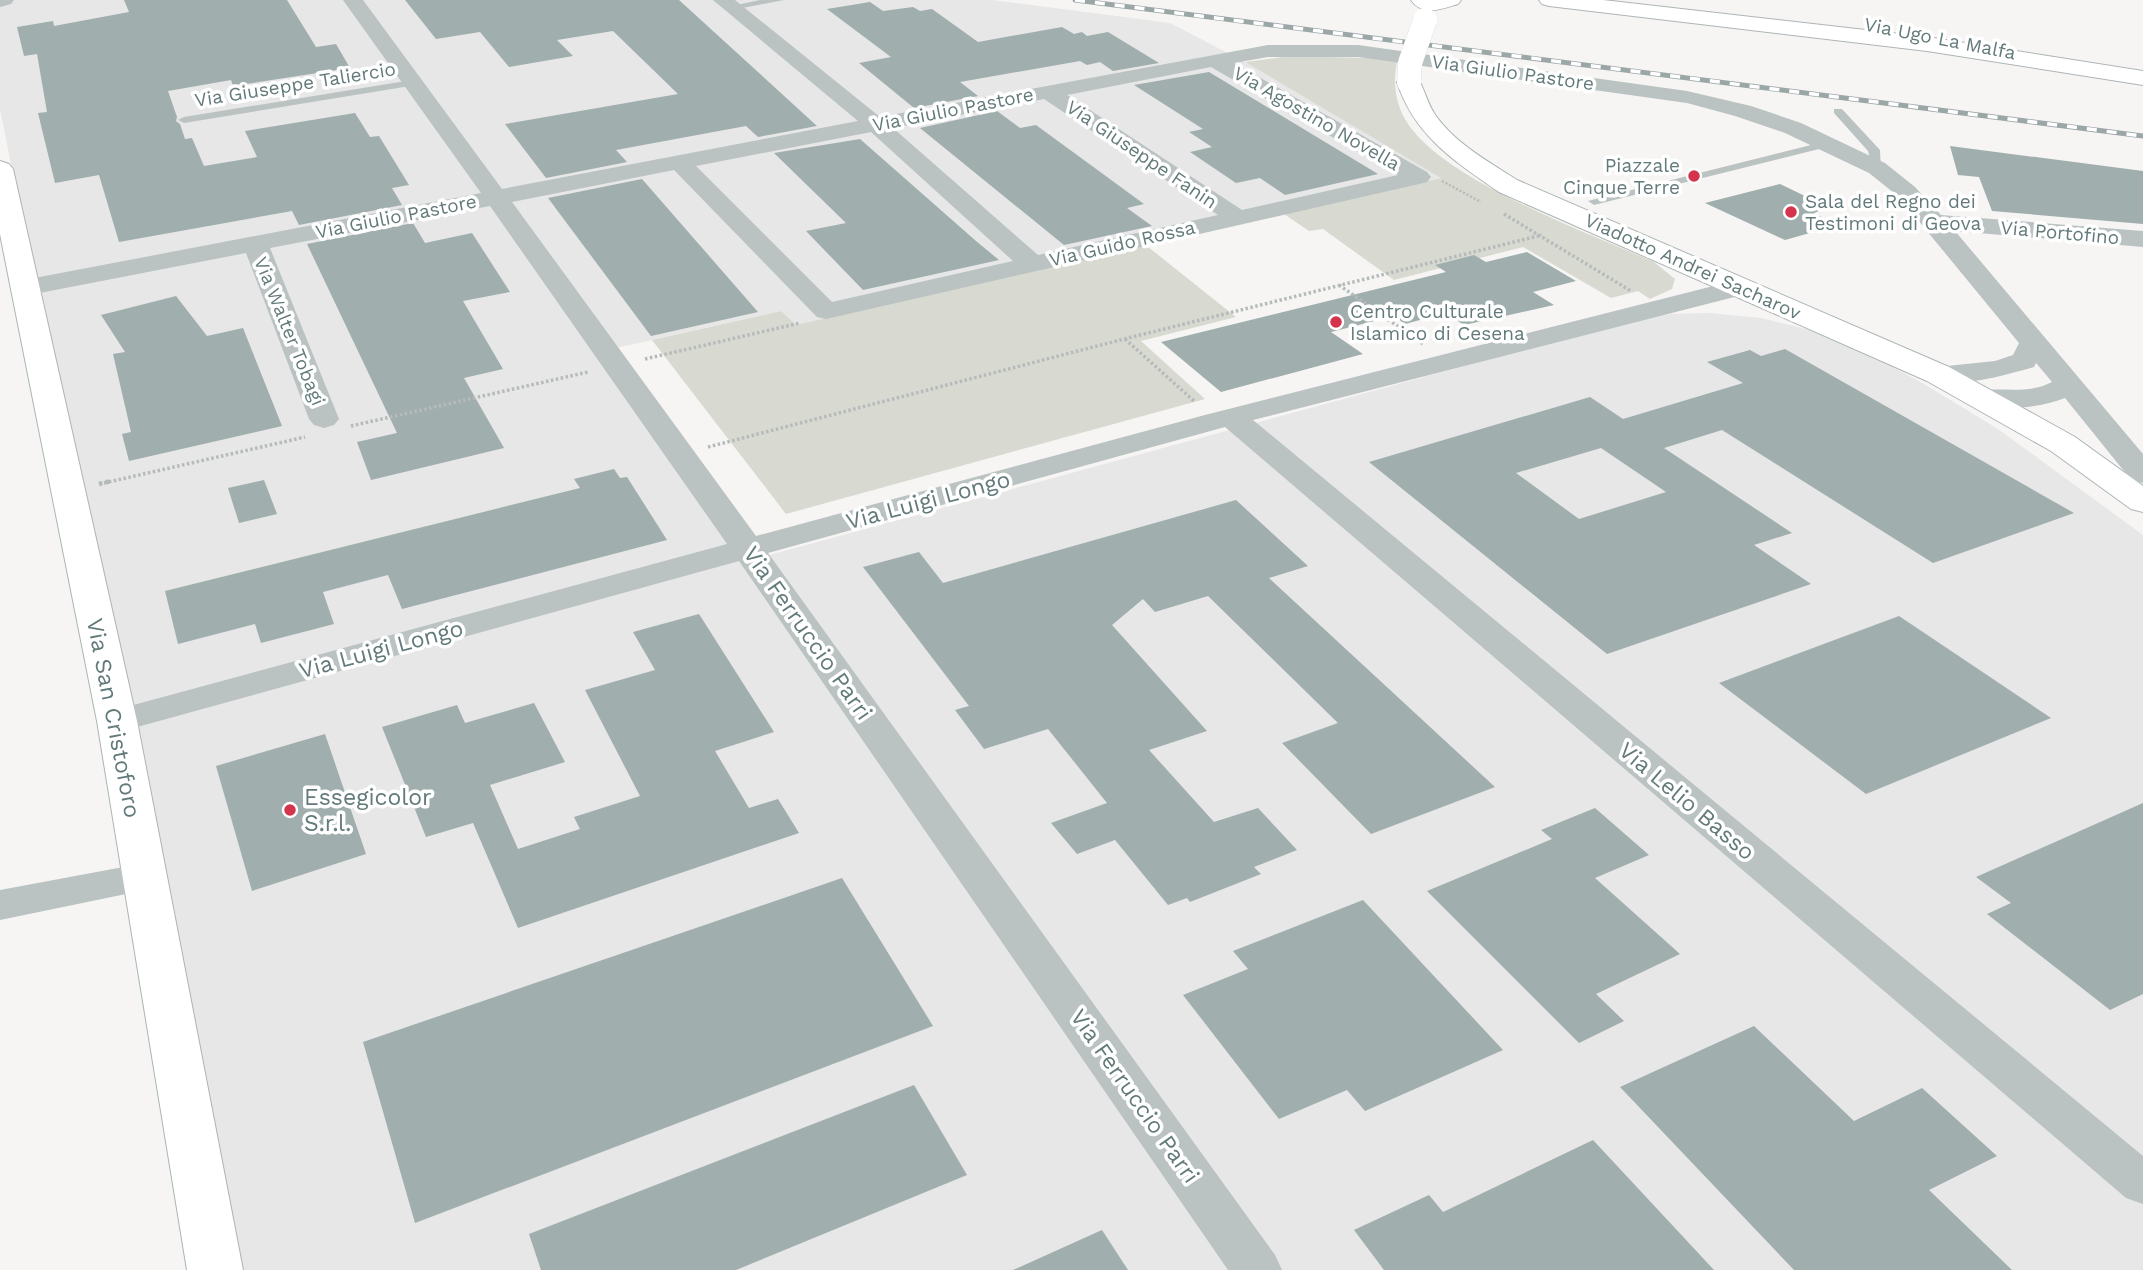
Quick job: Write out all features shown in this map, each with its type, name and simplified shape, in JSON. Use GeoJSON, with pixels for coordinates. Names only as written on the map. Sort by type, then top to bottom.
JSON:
{"type":"FeatureCollection","features":[{"type":"Feature","properties":{"kind":"main road"},"geometry":{"type":"LineString","coordinates":[[1427,6],[1451,0]]}},
{"type":"Feature","properties":{"kind":"main road"},"geometry":{"type":"LineString","coordinates":[[1549,0],[1927,44],[2143,76]]}},
{"type":"Feature","properties":{"kind":"main road","name":"Via Ugo La Malfa"},"geometry":{"type":"LineString","coordinates":[[1737,0],[2143,76]]}},
{"type":"Feature","properties":{"kind":"main road","name":"Viadotto Andrei Sacharov"},"geometry":{"type":"LineString","coordinates":[[1427,6],[1410,63],[1409,82],[1415,105],[1445,144],[1508,186],[1938,374],[2063,444],[2143,502]]}},
{"type":"Feature","properties":{"kind":"main road","name":"Via Ugo La Malfa"},"geometry":{"type":"LineString","coordinates":[[1865,15],[2143,64]]}},
{"type":"Feature","properties":{"kind":"main road","name":"Via San Cristoforo"},"geometry":{"type":"LineString","coordinates":[[0,169],[117,721],[215,1270]]}},
{"type":"Feature","properties":{"kind":"street","name":"Via Ferruccio Parri"},"geometry":{"type":"LineString","coordinates":[[353,0],[618,365],[1258,1270]]}},
{"type":"Feature","properties":{"kind":"street"},"geometry":{"type":"LineString","coordinates":[[727,4],[875,124],[1032,264]]}},
{"type":"Feature","properties":{"kind":"street","name":"Via Giulio Pastore"},"geometry":{"type":"LineString","coordinates":[[24,288],[1217,56],[1268,51],[1358,51],[1688,97],[1743,111],[1793,128],[1877,168],[1907,192],[1934,222],[2143,474]]}},
{"type":"Feature","properties":{"kind":"street","name":"Via Agostino Novella"},"geometry":{"type":"LineString","coordinates":[[1217,56],[1419,177]]}},
{"type":"Feature","properties":{"kind":"street","name":"Via Giuseppe Fanin"},"geometry":{"type":"LineString","coordinates":[[1047,91],[1237,218]]}},
{"type":"Feature","properties":{"kind":"street"},"geometry":{"type":"LineString","coordinates":[[679,162],[825,311]]}},
{"type":"Feature","properties":{"kind":"street","name":"Via Guido Rossa"},"geometry":{"type":"LineString","coordinates":[[825,311],[1419,177]]}},
{"type":"Feature","properties":{"kind":"street","name":"Via Portofino"},"geometry":{"type":"LineString","coordinates":[[1934,222],[2143,239]]}},
{"type":"Feature","properties":{"kind":"street","name":"Via Walter Tobagi"},"geometry":{"type":"LineString","coordinates":[[255,243],[324,419]]}},
{"type":"Feature","properties":{"kind":"street","name":"Via Luigi Longo"},"geometry":{"type":"LineString","coordinates":[[117,721],[1223,419],[1741,287]]}},
{"type":"Feature","properties":{"kind":"street"},"geometry":{"type":"LineString","coordinates":[[1938,374],[1997,369],[2024,360],[2033,343]]}},
{"type":"Feature","properties":{"kind":"street"},"geometry":{"type":"LineString","coordinates":[[1980,398],[2024,399],[2056,394],[2068,384]]}},
{"type":"Feature","properties":{"kind":"street","name":"Via Lelio Basso"},"geometry":{"type":"LineString","coordinates":[[1223,419],[2143,1184]]}},
{"type":"Feature","properties":{"kind":"street"},"geometry":{"type":"LineString","coordinates":[[0,905],[145,877]]}},
{"type":"Feature","properties":{"kind":"lane"},"geometry":{"type":"LineString","coordinates":[[727,4],[779,0]]}},
{"type":"Feature","properties":{"kind":"lane","name":"Via Giuseppe Taliercio"},"geometry":{"type":"LineString","coordinates":[[184,120],[412,83]]}},
{"type":"Feature","properties":{"kind":"lane"},"geometry":{"type":"LineString","coordinates":[[1838,111],[1874,150],[1877,168]]}},
{"type":"Feature","properties":{"kind":"lane"},"geometry":{"type":"LineString","coordinates":[[1594,201],[1827,144]]}},
{"type":"Feature","properties":{"kind":"path"},"geometry":{"type":"LineString","coordinates":[[1419,177],[1438,178],[1484,204]]}},
{"type":"Feature","properties":{"kind":"path"},"geometry":{"type":"LineString","coordinates":[[1496,210],[1542,235],[1659,308]]}},
{"type":"Feature","properties":{"kind":"path"},"geometry":{"type":"LineString","coordinates":[[680,454],[1124,339],[1542,235]]}},
{"type":"Feature","properties":{"kind":"path"},"geometry":{"type":"LineString","coordinates":[[1339,285],[1447,360]]}},
{"type":"Feature","properties":{"kind":"path"},"geometry":{"type":"LineString","coordinates":[[618,365],[812,320],[825,311]]}},
{"type":"Feature","properties":{"kind":"path"},"geometry":{"type":"LineString","coordinates":[[1124,339],[1223,419]]}},
{"type":"Feature","properties":{"kind":"shaded area"},"geometry":{"type":"Polygon","coordinates":[[[0,0],[992,0],[1170,23],[1245,62],[1442,178],[795,326],[780,311],[594,353],[740,563],[1634,320],[1671,314],[1710,313],[1761,318],[1814,331],[1875,357],[1924,384],[1998,429],[2143,535],[2143,1270],[233,1270],[0,109],[0,0]]]}},
{"type":"Feature","properties":{"kind":"shaded area"},"geometry":{"type":"Polygon","coordinates":[[[1290,56],[1368,58],[1397,62],[1395,84],[1399,105],[1405,119],[1422,141],[1481,183],[1556,220],[1654,262],[1675,279],[1672,289],[1650,299],[1638,291],[1611,298],[1523,247],[1394,280],[1323,229],[1309,231],[1284,214],[1441,178],[1245,62],[1290,56]]]}},
{"type":"Feature","properties":{"kind":"shaded area"},"geometry":{"type":"Polygon","coordinates":[[[1147,246],[1236,317],[1141,341],[1205,399],[786,514],[652,340],[781,311],[796,325],[1147,246]]]}},
{"type":"Feature","properties":{"kind":"building"},"geometry":{"type":"Polygon","coordinates":[[[124,0],[287,0],[316,47],[336,44],[350,68],[233,86],[231,80],[168,91],[176,121],[180,124],[185,139],[192,138],[204,166],[257,157],[245,131],[355,113],[370,137],[379,136],[409,185],[392,188],[402,205],[299,225],[292,211],[119,242],[99,175],[55,183],[38,113],[47,112],[37,54],[24,56],[17,27],[53,21],[54,26],[129,12],[124,0]]]}},
{"type":"Feature","properties":{"kind":"building"},"geometry":{"type":"Polygon","coordinates":[[[405,0],[679,0],[817,126],[758,137],[746,126],[616,150],[627,162],[546,178],[505,124],[678,94],[613,31],[557,40],[573,56],[509,67],[480,32],[436,39],[405,0]]]}},
{"type":"Feature","properties":{"kind":"building"},"geometry":{"type":"Polygon","coordinates":[[[870,2],[883,11],[913,7],[920,11],[932,9],[978,42],[1062,27],[1074,34],[1082,32],[1087,36],[1108,32],[1159,63],[1113,71],[1100,62],[1087,65],[1080,61],[960,82],[978,96],[914,108],[859,63],[891,57],[827,9],[870,2]]]}},
{"type":"Feature","properties":{"kind":"building"},"geometry":{"type":"Polygon","coordinates":[[[1209,72],[1378,174],[1285,195],[1260,178],[1236,183],[1190,152],[1212,147],[1189,132],[1203,129],[1134,85],[1209,72]]]}},
{"type":"Feature","properties":{"kind":"building"},"geometry":{"type":"Polygon","coordinates":[[[997,111],[1020,128],[1036,125],[1144,204],[1127,208],[1152,226],[1064,245],[920,128],[997,111]]]}},
{"type":"Feature","properties":{"kind":"building"},"geometry":{"type":"Polygon","coordinates":[[[860,139],[999,260],[863,290],[806,231],[846,223],[774,153],[860,139]]]}},
{"type":"Feature","properties":{"kind":"building"},"geometry":{"type":"Polygon","coordinates":[[[1950,146],[2143,171],[2143,224],[1992,211],[1979,177],[1958,175],[1950,146]]]}},
{"type":"Feature","properties":{"kind":"building"},"geometry":{"type":"Polygon","coordinates":[[[642,179],[758,312],[651,336],[548,198],[642,179]]]}},
{"type":"Feature","properties":{"kind":"building","name":"Sala del Regno dei Testimoni di Geova"},"geometry":{"type":"Polygon","coordinates":[[[1780,184],[1828,207],[1814,213],[1838,225],[1785,240],[1705,203],[1780,184]]]}},
{"type":"Feature","properties":{"kind":"building"},"geometry":{"type":"Polygon","coordinates":[[[413,223],[425,243],[472,233],[510,292],[463,301],[503,369],[464,378],[504,448],[371,480],[357,442],[397,433],[307,244],[413,223]]]}},
{"type":"Feature","properties":{"kind":"building"},"geometry":{"type":"Polygon","coordinates":[[[1527,252],[1576,281],[1533,292],[1554,305],[1464,325],[1446,313],[1405,324],[1394,316],[1331,332],[1363,354],[1221,392],[1161,342],[1446,272],[1435,265],[1474,255],[1486,262],[1527,252]]]}},
{"type":"Feature","properties":{"kind":"building"},"geometry":{"type":"Polygon","coordinates":[[[176,296],[207,336],[243,328],[282,426],[129,461],[122,434],[131,432],[113,354],[125,352],[101,315],[176,296]]]}},
{"type":"Feature","properties":{"kind":"building"},"geometry":{"type":"Polygon","coordinates":[[[1785,349],[2074,513],[1933,563],[1722,430],[1664,448],[1792,533],[1754,545],[1811,584],[1607,654],[1369,462],[1590,397],[1623,419],[1743,383],[1707,362],[1750,350],[1761,356],[1785,349]],[[1601,448],[1516,473],[1579,519],[1666,492],[1601,448]]]}},
{"type":"Feature","properties":{"kind":"building"},"geometry":{"type":"Polygon","coordinates":[[[614,469],[620,478],[627,477],[667,540],[402,609],[388,575],[323,592],[334,624],[261,643],[255,624],[178,644],[165,591],[580,488],[574,479],[614,469]]]}},
{"type":"Feature","properties":{"kind":"building"},"geometry":{"type":"Polygon","coordinates":[[[264,480],[277,514],[239,523],[228,488],[264,480]]]}},
{"type":"Feature","properties":{"kind":"building"},"geometry":{"type":"Polygon","coordinates":[[[1236,500],[1308,566],[1269,578],[1495,787],[1371,834],[1282,743],[1338,723],[1208,596],[1155,612],[1143,599],[1112,625],[1207,731],[1149,750],[1214,822],[1258,808],[1297,850],[1254,867],[1261,874],[1190,902],[1187,898],[1168,905],[1115,840],[1077,854],[1051,823],[1107,803],[1048,729],[984,749],[955,710],[969,706],[863,567],[919,552],[943,583],[1236,500]]]}},
{"type":"Feature","properties":{"kind":"building"},"geometry":{"type":"Polygon","coordinates":[[[699,614],[774,732],[715,751],[749,808],[778,799],[799,833],[518,928],[473,823],[426,837],[382,727],[457,705],[465,723],[534,703],[565,762],[490,785],[518,849],[580,829],[574,817],[640,796],[585,690],[655,670],[633,632],[699,614]]]}},
{"type":"Feature","properties":{"kind":"building"},"geometry":{"type":"Polygon","coordinates":[[[1899,616],[2051,718],[1866,794],[1719,683],[1899,616]]]}},
{"type":"Feature","properties":{"kind":"building","name":"Essegicolor S.r.l."},"geometry":{"type":"Polygon","coordinates":[[[325,734],[366,854],[252,891],[216,766],[325,734]]]}},
{"type":"Feature","properties":{"kind":"building"},"geometry":{"type":"Polygon","coordinates":[[[2143,803],[2143,994],[2110,1010],[1987,914],[2011,903],[1976,877],[2143,803]]]}},
{"type":"Feature","properties":{"kind":"building"},"geometry":{"type":"Polygon","coordinates":[[[1595,808],[1649,855],[1595,878],[1680,954],[1596,994],[1624,1021],[1579,1043],[1427,891],[1552,839],[1541,830],[1595,808]]]}},
{"type":"Feature","properties":{"kind":"building"},"geometry":{"type":"Polygon","coordinates":[[[842,878],[933,1026],[415,1223],[363,1042],[842,878]]]}},
{"type":"Feature","properties":{"kind":"building"},"geometry":{"type":"Polygon","coordinates":[[[1363,900],[1503,1050],[1365,1111],[1347,1090],[1279,1119],[1183,995],[1248,969],[1233,951],[1363,900]]]}},
{"type":"Feature","properties":{"kind":"building"},"geometry":{"type":"Polygon","coordinates":[[[1754,1026],[1854,1121],[1922,1088],[1997,1156],[1929,1190],[2012,1270],[1794,1270],[1620,1087],[1754,1026]]]}},
{"type":"Feature","properties":{"kind":"building"},"geometry":{"type":"Polygon","coordinates":[[[914,1085],[967,1175],[736,1270],[541,1270],[529,1234],[914,1085]]]}},
{"type":"Feature","properties":{"kind":"building"},"geometry":{"type":"Polygon","coordinates":[[[1593,1140],[1714,1270],[1384,1270],[1354,1230],[1429,1195],[1443,1212],[1593,1140]]]}},
{"type":"Feature","properties":{"kind":"building"},"geometry":{"type":"Polygon","coordinates":[[[1102,1230],[1128,1270],[1013,1270],[1102,1230]]]}},
{"type":"Feature","properties":{"kind":"railway"},"geometry":{"type":"LineString","coordinates":[[1075,0],[2143,136]]}},
{"type":"Feature","properties":{"kind":"place","name":"Piazzale Cinque Terre"},"geometry":{"type":"Point","coordinates":[1694,176]}},
{"type":"Feature","properties":{"kind":"place","name":"Sala del Regno dei Testimoni di Geova"},"geometry":{"type":"Point","coordinates":[1791,212]}},
{"type":"Feature","properties":{"kind":"place","name":"Centro Culturale Islamico di Cesena"},"geometry":{"type":"Point","coordinates":[1336,322]}},
{"type":"Feature","properties":{"kind":"place","name":"Essegicolor S.r.l."},"geometry":{"type":"Point","coordinates":[290,810]}}]}
